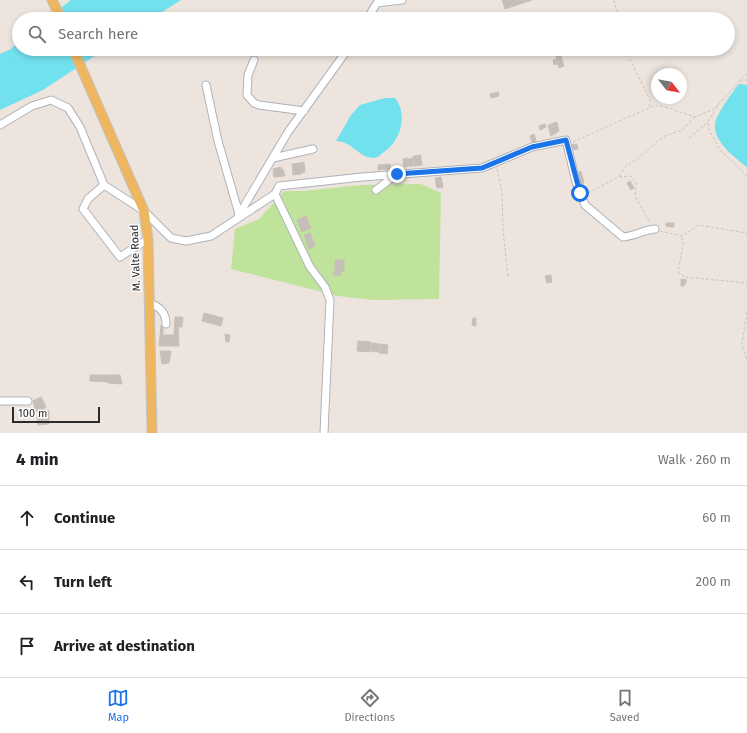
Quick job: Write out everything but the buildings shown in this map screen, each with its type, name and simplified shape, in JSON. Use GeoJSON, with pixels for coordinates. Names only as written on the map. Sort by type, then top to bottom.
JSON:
{"type":"FeatureCollection","features":[{"type":"Feature","properties":{"kind":"main road"},"geometry":{"type":"LineString","coordinates":[[52,0],[57,12]]}},
{"type":"Feature","properties":{"kind":"main road","name":"M. Valte Road"},"geometry":{"type":"LineString","coordinates":[[76,56],[144,211],[148,239],[152,433]]}},
{"type":"Feature","properties":{"kind":"street"},"geometry":{"type":"LineString","coordinates":[[371,12],[377,3],[402,0]]}},
{"type":"Feature","properties":{"kind":"street"},"geometry":{"type":"LineString","coordinates":[[238,217],[273,158],[343,56]]}},
{"type":"Feature","properties":{"kind":"street"},"geometry":{"type":"LineString","coordinates":[[254,60],[248,75],[247,95],[254,103],[259,106],[304,111]]}},
{"type":"Feature","properties":{"kind":"street"},"geometry":{"type":"LineString","coordinates":[[206,84],[222,156],[238,217]]}},
{"type":"Feature","properties":{"kind":"street"},"geometry":{"type":"LineString","coordinates":[[0,125],[32,106],[51,100],[68,108],[80,127],[104,185],[144,211],[171,238],[186,241],[211,236],[275,194],[279,186],[397,174],[482,168],[532,147],[566,140],[580,193],[585,205],[623,238],[634,236],[646,230],[655,228]]}},
{"type":"Feature","properties":{"kind":"street"},"geometry":{"type":"LineString","coordinates":[[273,158],[313,149]]}},
{"type":"Feature","properties":{"kind":"street"},"geometry":{"type":"LineString","coordinates":[[376,190],[397,174]]}},
{"type":"Feature","properties":{"kind":"street"},"geometry":{"type":"LineString","coordinates":[[104,185],[88,199],[83,209],[103,237],[120,257],[148,239]]}},
{"type":"Feature","properties":{"kind":"street"},"geometry":{"type":"LineString","coordinates":[[275,194],[310,267],[325,287],[330,300],[324,433]]}},
{"type":"Feature","properties":{"kind":"street"},"geometry":{"type":"LineString","coordinates":[[149,303],[162,310],[165,314],[166,324]]}},
{"type":"Feature","properties":{"kind":"street"},"geometry":{"type":"LineString","coordinates":[[0,401],[28,401]]}},
{"type":"Feature","properties":{"kind":"path"},"geometry":{"type":"LineString","coordinates":[[614,0],[617,12]]}},
{"type":"Feature","properties":{"kind":"path"},"geometry":{"type":"LineString","coordinates":[[629,56],[650,102],[648,109]]}},
{"type":"Feature","properties":{"kind":"path"},"geometry":{"type":"LineString","coordinates":[[618,177],[626,166],[640,157],[664,136],[682,130],[695,117],[712,110],[747,73]]}},
{"type":"Feature","properties":{"kind":"path"},"geometry":{"type":"LineString","coordinates":[[740,80],[747,80]]}},
{"type":"Feature","properties":{"kind":"path"},"geometry":{"type":"LineString","coordinates":[[690,138],[708,122],[719,104]]}},
{"type":"Feature","properties":{"kind":"path"},"geometry":{"type":"LineString","coordinates":[[566,140],[573,142],[585,138],[653,106],[662,106],[695,117]]}},
{"type":"Feature","properties":{"kind":"path"},"geometry":{"type":"LineString","coordinates":[[708,122],[709,130],[720,150],[747,176]]}},
{"type":"Feature","properties":{"kind":"path"},"geometry":{"type":"LineString","coordinates":[[495,163],[502,191],[503,229],[508,277]]}},
{"type":"Feature","properties":{"kind":"path"},"geometry":{"type":"LineString","coordinates":[[580,193],[592,192],[618,177],[626,175],[634,179],[636,185],[635,196],[655,228],[665,233],[682,236],[699,225],[747,233]]}},
{"type":"Feature","properties":{"kind":"path"},"geometry":{"type":"LineString","coordinates":[[682,236],[683,244],[678,272],[685,277],[747,283]]}},
{"type":"Feature","properties":{"kind":"path"},"geometry":{"type":"LineString","coordinates":[[747,312],[742,344],[747,361]]}},
{"type":"Feature","properties":{"kind":"green space"},"geometry":{"type":"Polygon","coordinates":[[[421,184],[441,193],[439,299],[374,300],[338,296],[231,269],[235,229],[259,219],[284,191],[303,191],[362,185],[421,184]]]}},
{"type":"Feature","properties":{"kind":"water"},"geometry":{"type":"Polygon","coordinates":[[[71,0],[181,0],[162,12],[55,12],[71,0]]]}},
{"type":"Feature","properties":{"kind":"water"},"geometry":{"type":"Polygon","coordinates":[[[12,48],[12,56],[94,56],[43,90],[0,110],[0,54],[12,48]]]}},
{"type":"Feature","properties":{"kind":"water"},"geometry":{"type":"Polygon","coordinates":[[[739,84],[747,85],[747,167],[721,143],[715,130],[718,115],[739,84]]]}},
{"type":"Feature","properties":{"kind":"water"},"geometry":{"type":"Polygon","coordinates":[[[385,98],[395,98],[399,104],[402,119],[401,127],[395,141],[390,147],[378,157],[374,158],[364,155],[347,144],[336,141],[351,115],[360,105],[385,98]]]}},
{"type":"Feature","properties":{"kind":"route"},"geometry":{"type":"LineString","coordinates":[[397,174],[482,168],[532,147],[566,140],[580,193]]}}]}
